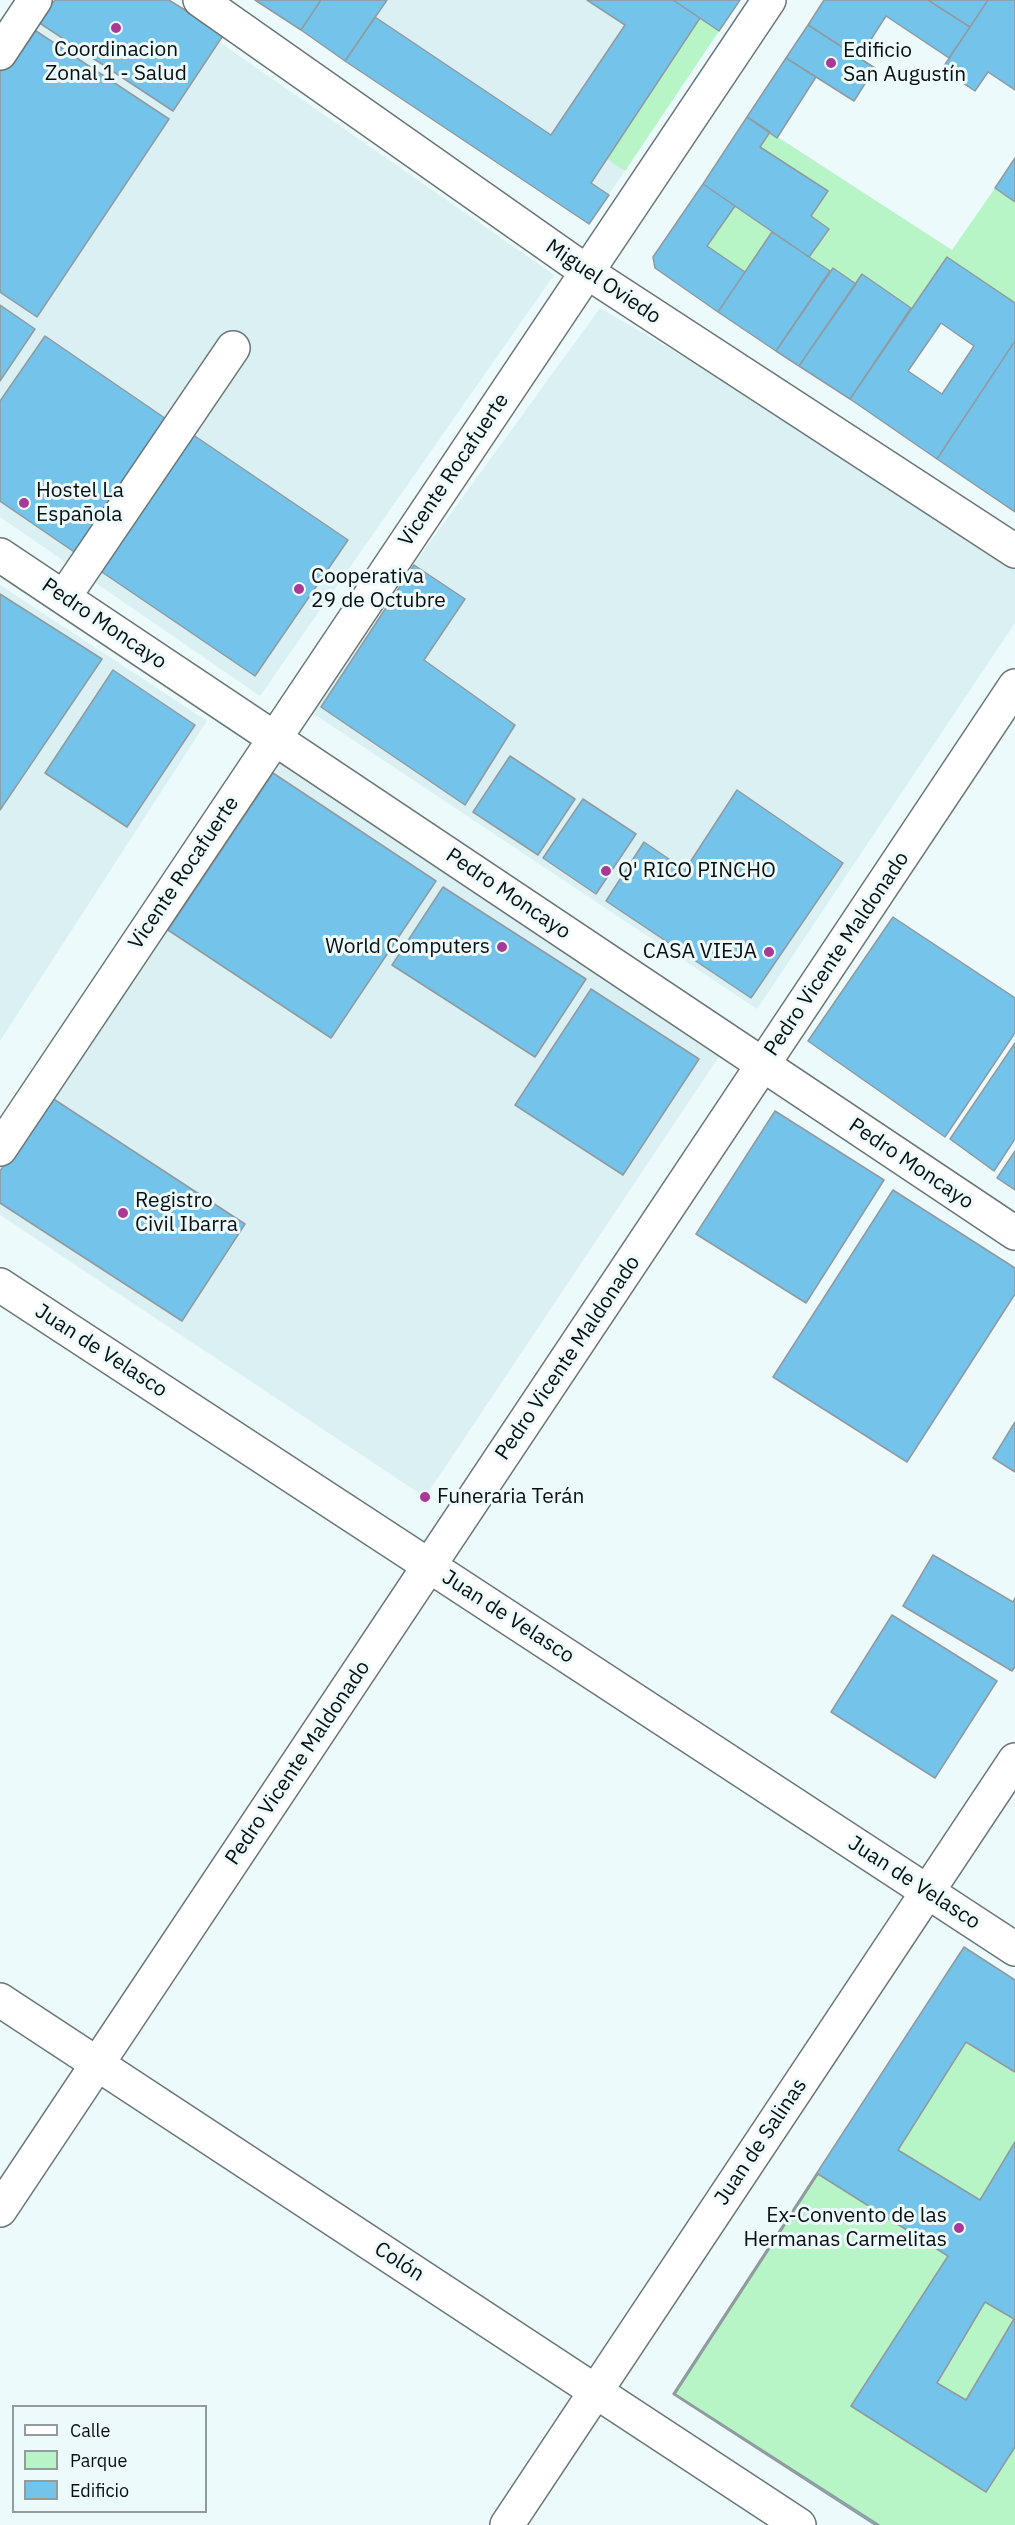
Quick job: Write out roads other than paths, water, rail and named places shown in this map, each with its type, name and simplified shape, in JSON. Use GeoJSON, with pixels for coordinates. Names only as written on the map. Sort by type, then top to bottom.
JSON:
{"type":"FeatureCollection","features":[{"type":"Feature","properties":{"kind":"street"},"geometry":{"type":"LineString","coordinates":[[0,53],[35,0]]}},
{"type":"Feature","properties":{"kind":"street","name":"Miguel Oviedo"},"geometry":{"type":"LineString","coordinates":[[200,0],[586,272],[1015,551]]}},
{"type":"Feature","properties":{"kind":"street","name":"Vicente Rocafuerte"},"geometry":{"type":"LineString","coordinates":[[0,1149],[769,0]]}},
{"type":"Feature","properties":{"kind":"street"},"geometry":{"type":"LineString","coordinates":[[64,597],[233,348]]}},
{"type":"Feature","properties":{"kind":"street","name":"Pedro Moncayo"},"geometry":{"type":"LineString","coordinates":[[0,555],[1015,1233]]}},
{"type":"Feature","properties":{"kind":"street","name":"Pedro Vicente Maldonado"},"geometry":{"type":"LineString","coordinates":[[0,2210],[1015,686]]}},
{"type":"Feature","properties":{"kind":"street","name":"Juan de Velasco"},"geometry":{"type":"LineString","coordinates":[[0,1285],[1015,1949]]}},
{"type":"Feature","properties":{"kind":"street","name":"Juan de Salinas"},"geometry":{"type":"LineString","coordinates":[[507,2525],[1015,1760]]}},
{"type":"Feature","properties":{"kind":"street","name":"Colón"},"geometry":{"type":"LineString","coordinates":[[0,2000],[799,2525]]}},
{"type":"Feature","properties":{"kind":"place","name":"Coordinacion Zonal 1 - Salud"},"geometry":{"type":"Point","coordinates":[116,28]}},
{"type":"Feature","properties":{"kind":"place","name":"Edificio San Augustín"},"geometry":{"type":"Point","coordinates":[831,63]}},
{"type":"Feature","properties":{"kind":"place","name":"Hostel La Española"},"geometry":{"type":"Point","coordinates":[24,503]}},
{"type":"Feature","properties":{"kind":"place","name":"Cooperativa 29 de Octubre"},"geometry":{"type":"Point","coordinates":[299,589]}},
{"type":"Feature","properties":{"kind":"place","name":"Q' RICO PINCHO"},"geometry":{"type":"Point","coordinates":[606,871]}},
{"type":"Feature","properties":{"kind":"place","name":"World Computers"},"geometry":{"type":"Point","coordinates":[502,947]}},
{"type":"Feature","properties":{"kind":"place","name":"CASA VIEJA"},"geometry":{"type":"Point","coordinates":[769,952]}},
{"type":"Feature","properties":{"kind":"place","name":"Registro Civil Ibarra"},"geometry":{"type":"Point","coordinates":[123,1213]}},
{"type":"Feature","properties":{"kind":"place","name":"Funeraria Terán"},"geometry":{"type":"Point","coordinates":[425,1497]}},
{"type":"Feature","properties":{"kind":"place","name":"Ex-Convento de las Hermanas Carmelitas"},"geometry":{"type":"Point","coordinates":[959,2228]}}]}
